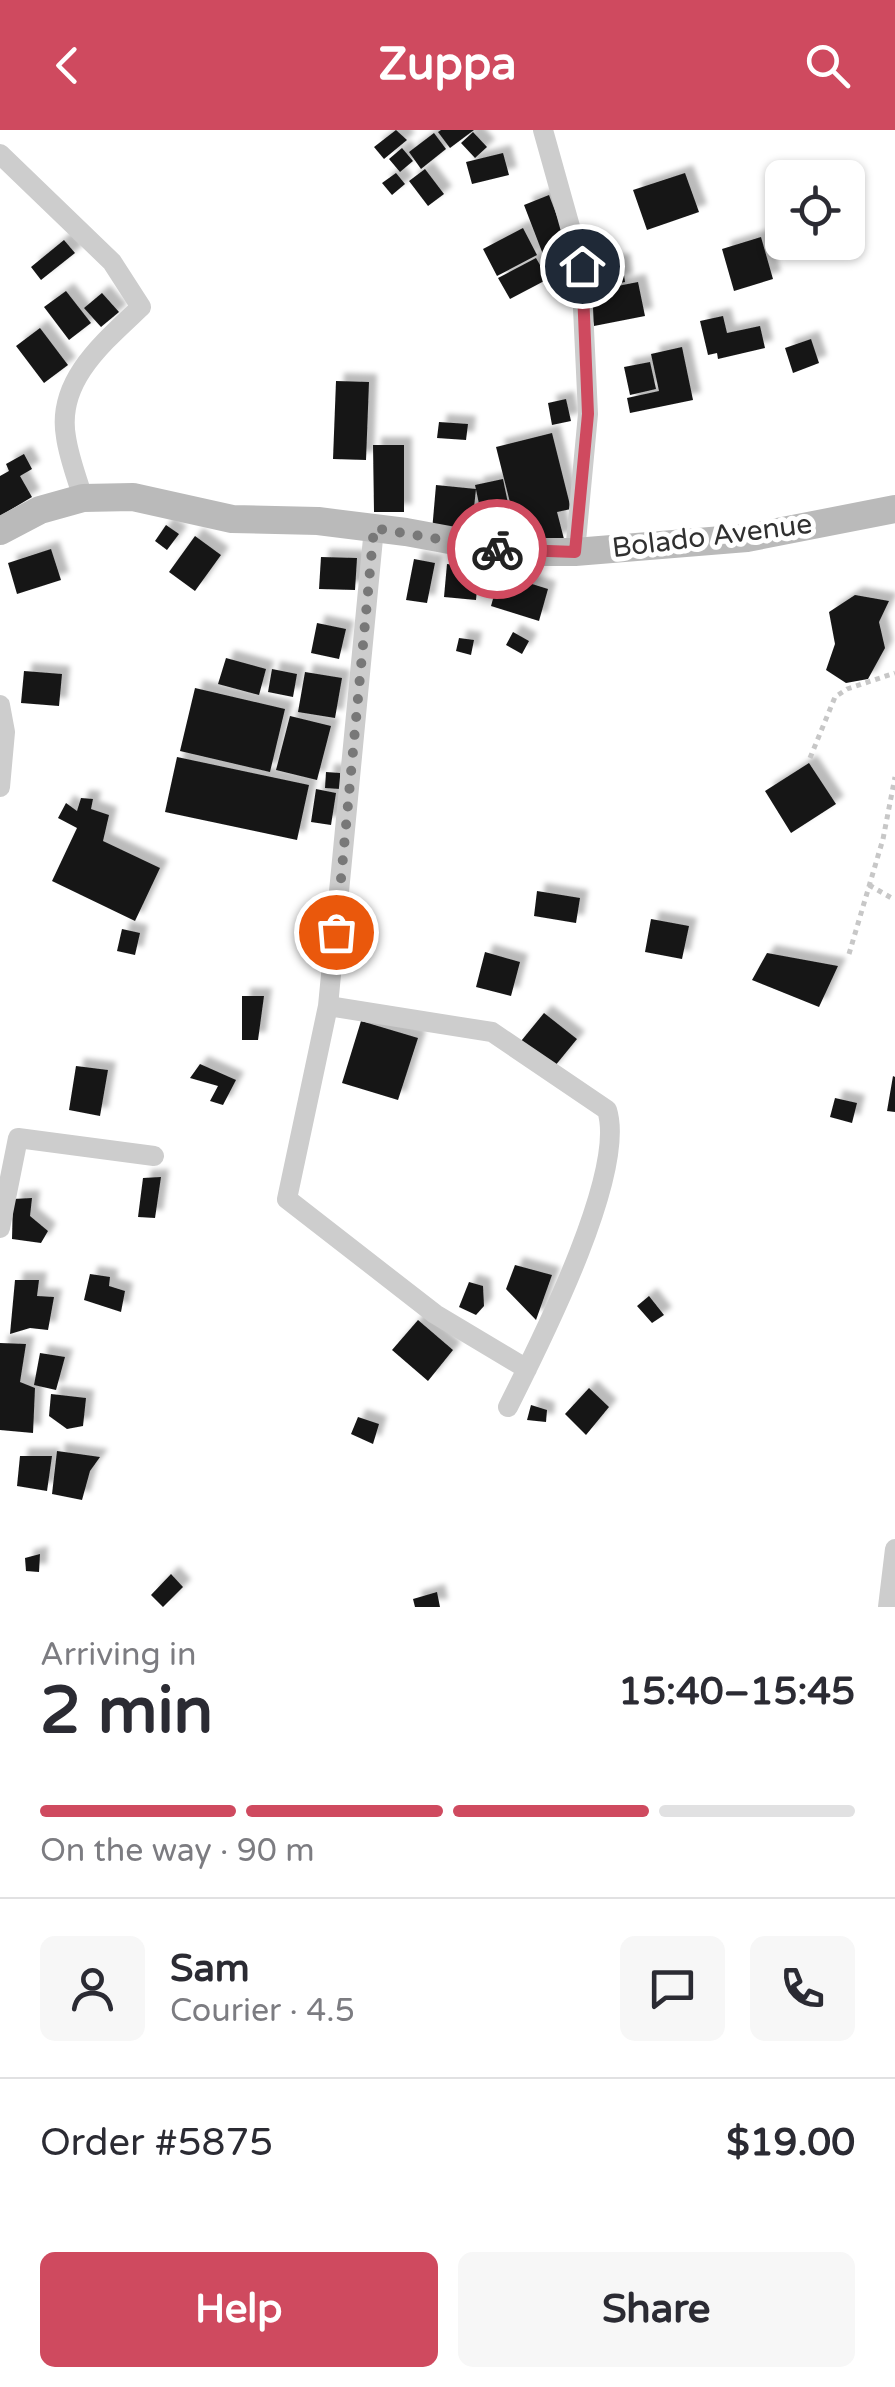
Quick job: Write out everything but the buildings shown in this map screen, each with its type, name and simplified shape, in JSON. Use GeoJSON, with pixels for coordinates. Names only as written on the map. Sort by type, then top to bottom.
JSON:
{"type":"FeatureCollection","features":[{"type":"Feature","properties":{"kind":"street"},"geometry":{"type":"LineString","coordinates":[[543,130],[582,266],[588,414],[575,552]]}},
{"type":"Feature","properties":{"kind":"street"},"geometry":{"type":"LineString","coordinates":[[0,154],[112,262],[141,307],[104,342],[71,384],[65,434],[83,498]]}},
{"type":"Feature","properties":{"kind":"street","name":"Bolado Avenue"},"geometry":{"type":"LineString","coordinates":[[0,530],[40,510],[83,498],[132,497],[232,520],[318,521],[514,552],[575,552],[747,538],[895,509]]}},
{"type":"Feature","properties":{"kind":"street"},"geometry":{"type":"LineString","coordinates":[[374,528],[328,1006],[286,1199],[435,1314],[527,1369]]}},
{"type":"Feature","properties":{"kind":"street"},"geometry":{"type":"LineString","coordinates":[[0,704],[5,732],[0,787]]}},
{"type":"Feature","properties":{"kind":"street"},"geometry":{"type":"LineString","coordinates":[[328,1006],[492,1032],[607,1110],[613,1129],[591,1225],[508,1407]]}},
{"type":"Feature","properties":{"kind":"street"},"geometry":{"type":"LineString","coordinates":[[0,1228],[18,1138],[154,1156]]}},
{"type":"Feature","properties":{"kind":"street"},"geometry":{"type":"LineString","coordinates":[[888,1607],[895,1549]]}},
{"type":"Feature","properties":{"kind":"path"},"geometry":{"type":"LineString","coordinates":[[810,758],[835,697],[895,673]]}},
{"type":"Feature","properties":{"kind":"path"},"geometry":{"type":"LineString","coordinates":[[849,954],[890,810],[895,777]]}},
{"type":"Feature","properties":{"kind":"path"},"geometry":{"type":"LineString","coordinates":[[869,885],[895,900]]}},
{"type":"Feature","properties":{"kind":"way so far"},"geometry":{"type":"LineString","coordinates":[[336,932],[374,528],[497,549]]}},
{"type":"Feature","properties":{"kind":"route"},"geometry":{"type":"LineString","coordinates":[[497,549],[575,552],[588,414],[582,266]]}}]}
